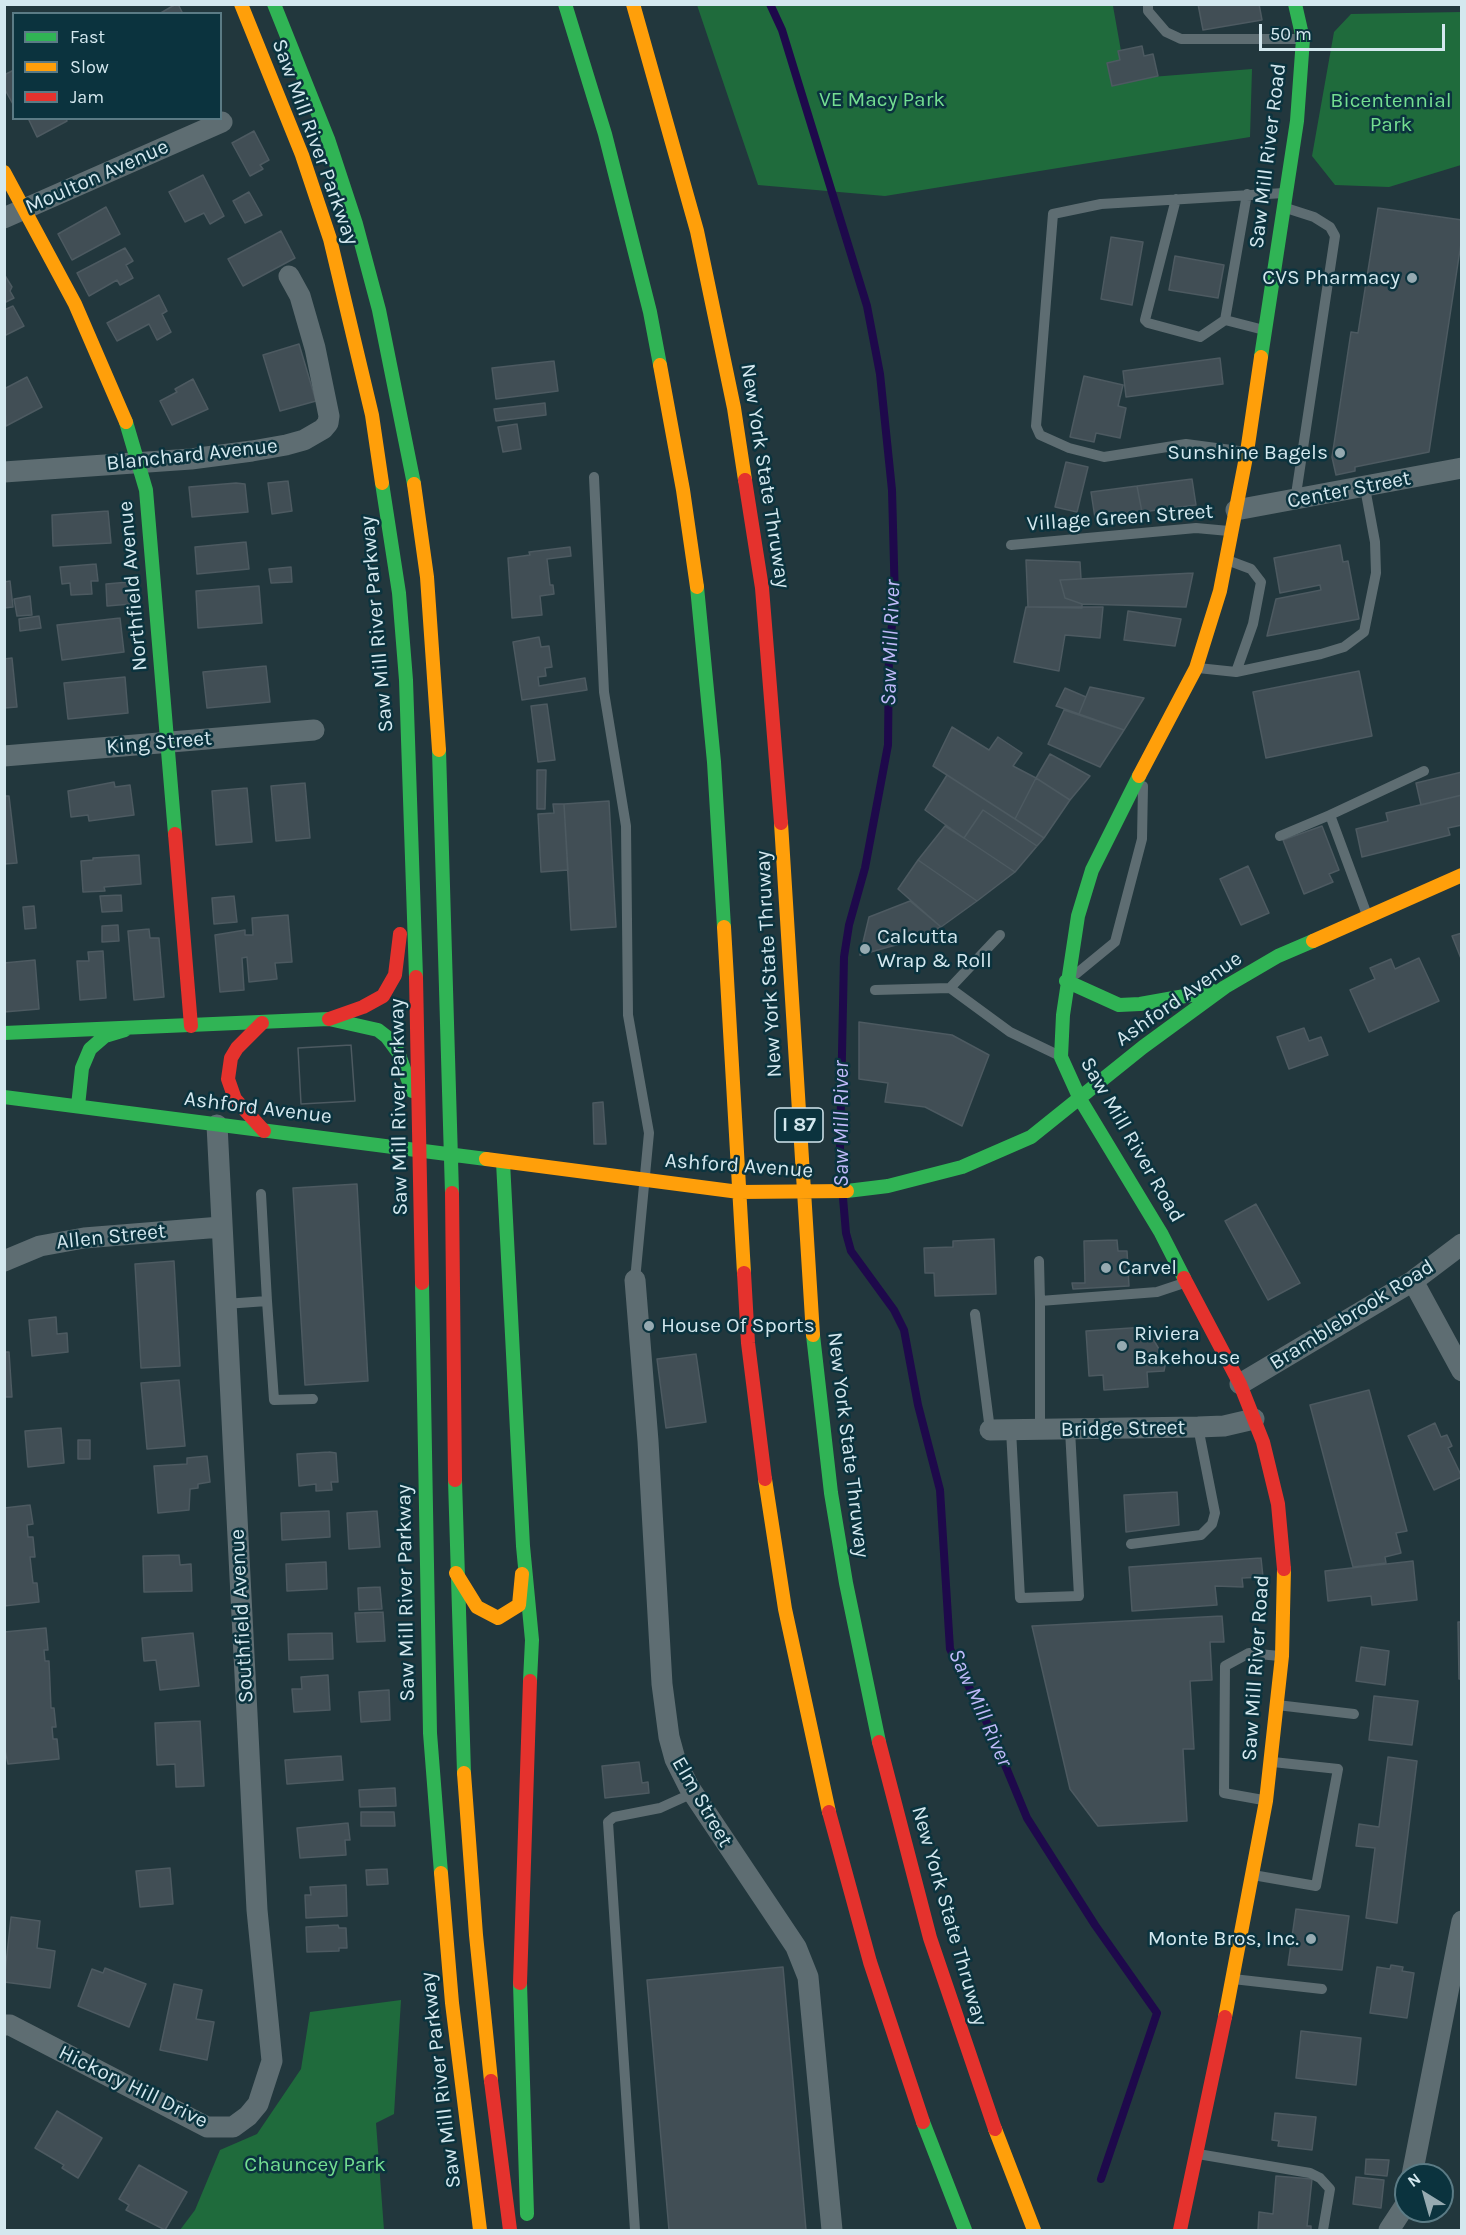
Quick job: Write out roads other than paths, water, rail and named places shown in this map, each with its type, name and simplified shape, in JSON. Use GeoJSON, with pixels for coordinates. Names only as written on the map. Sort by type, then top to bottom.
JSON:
{"type":"FeatureCollection","features":[{"type":"Feature","properties":{"kind":"main road","name":"Saw Mill River Parkway"},"geometry":{"type":"LineString","coordinates":[[241,4],[302,155],[330,239],[358,349],[387,505],[399,593],[410,772],[422,1125],[424,1500],[431,1744],[452,2003],[480,2230]]}},
{"type":"Feature","properties":{"kind":"main road","name":"Saw Mill River Parkway"},"geometry":{"type":"LineString","coordinates":[[274,4],[328,139],[376,299],[415,487],[427,577],[439,756],[451,1098],[456,1573],[462,1753],[469,1857],[495,2116],[510,2230]]}},
{"type":"Feature","properties":{"kind":"main road","name":"New York State Thruway"},"geometry":{"type":"LineString","coordinates":[[565,4],[605,134],[647,301],[681,479],[694,568],[714,762],[748,1343],[758,1435],[785,1609],[824,1788],[870,1962],[927,2133],[965,2230]]}},
{"type":"Feature","properties":{"kind":"main road","name":"New York State Thruway"},"geometry":{"type":"LineString","coordinates":[[633,4],[674,142],[697,231],[734,408],[762,588],[778,767],[810,1313],[830,1482],[846,1582],[883,1760],[930,1938],[987,2109],[1034,2230]]}},
{"type":"Feature","properties":{"kind":"main road","name":"Saw Mill River Road"},"geometry":{"type":"LineString","coordinates":[[1180,2230],[1266,1801],[1285,1616],[1284,1556],[1278,1504],[1263,1442],[1240,1384],[1187,1282],[1080,1099],[1061,1057],[1066,981],[1078,916],[1092,870],[1107,836],[1196,668],[1226,560],[1247,452],[1297,121],[1302,39],[1295,4]]}},
{"type":"Feature","properties":{"kind":"main road"},"geometry":{"type":"LineString","coordinates":[[1302,39],[1311,22]]}},
{"type":"Feature","properties":{"kind":"main road","name":"Northfield Avenue"},"geometry":{"type":"LineString","coordinates":[[4,172],[75,303],[128,426],[140,462],[146,490],[191,1026]]}},
{"type":"Feature","properties":{"kind":"main road"},"geometry":{"type":"LineString","coordinates":[[329,1019],[374,1002],[390,987],[395,975],[398,962],[410,772]]}},
{"type":"Feature","properties":{"kind":"main road","name":"Ashford Avenue"},"geometry":{"type":"LineString","coordinates":[[4,1097],[739,1192],[795,1194],[855,1190],[924,1178],[997,1153],[1031,1137],[1143,1047],[1225,987],[1278,956],[1461,875]]}},
{"type":"Feature","properties":{"kind":"main road"},"geometry":{"type":"LineString","coordinates":[[1066,981],[1119,1005],[1191,997],[1225,987]]}},
{"type":"Feature","properties":{"kind":"main road"},"geometry":{"type":"LineString","coordinates":[[4,1033],[53,1029],[125,1029],[329,1019],[378,1030],[393,1044],[404,1064],[422,1125]]}},
{"type":"Feature","properties":{"kind":"main road"},"geometry":{"type":"LineString","coordinates":[[262,1023],[237,1048],[231,1058],[228,1078],[236,1099],[264,1131]]}},
{"type":"Feature","properties":{"kind":"main road"},"geometry":{"type":"LineString","coordinates":[[78,1106],[82,1068],[90,1049],[105,1036],[125,1029]]}},
{"type":"Feature","properties":{"kind":"main road"},"geometry":{"type":"LineString","coordinates":[[503,1162],[523,1546],[532,1640],[521,1882],[520,1990],[528,2230]]}},
{"type":"Feature","properties":{"kind":"main road"},"geometry":{"type":"LineString","coordinates":[[456,1573],[482,1612],[498,1618],[505,1616],[519,1605],[523,1546]]}},
{"type":"Feature","properties":{"kind":"street","name":"Moulton Avenue"},"geometry":{"type":"LineString","coordinates":[[4,218],[222,122]]}},
{"type":"Feature","properties":{"kind":"street","name":"Blanchard Avenue"},"geometry":{"type":"LineString","coordinates":[[4,472],[191,459],[286,446],[304,440],[328,423],[315,348],[300,296],[289,276]]}},
{"type":"Feature","properties":{"kind":"street","name":"Center Street"},"geometry":{"type":"LineString","coordinates":[[1236,510],[1365,488],[1461,468]]}},
{"type":"Feature","properties":{"kind":"street","name":"King Street"},"geometry":{"type":"LineString","coordinates":[[4,756],[314,730]]}},
{"type":"Feature","properties":{"kind":"street","name":"Southfield Avenue"},"geometry":{"type":"LineString","coordinates":[[217,1125],[257,1910],[272,2061],[258,2104]]}},
{"type":"Feature","properties":{"kind":"street","name":"Allen Street"},"geometry":{"type":"LineString","coordinates":[[4,1261],[40,1246],[84,1238],[221,1227]]}},
{"type":"Feature","properties":{"kind":"street","name":"Bramblebrook Road"},"geometry":{"type":"LineString","coordinates":[[1240,1384],[1413,1281],[1461,1244]]}},
{"type":"Feature","properties":{"kind":"street","name":"Elm Street"},"geometry":{"type":"LineString","coordinates":[[635,1280],[648,1441],[664,1712],[675,1759],[693,1793],[796,1947],[808,1977],[832,2230]]}},
{"type":"Feature","properties":{"kind":"street"},"geometry":{"type":"LineString","coordinates":[[1413,1281],[1461,1371]]}},
{"type":"Feature","properties":{"kind":"street","name":"Bridge Street"},"geometry":{"type":"LineString","coordinates":[[1000,1430],[1224,1426],[1254,1419]]}},
{"type":"Feature","properties":{"kind":"street"},"geometry":{"type":"LineString","coordinates":[[1414,2163],[1461,1922]]}},
{"type":"Feature","properties":{"kind":"street","name":"Hickory Hill Drive"},"geometry":{"type":"LineString","coordinates":[[4,2025],[10,2025],[207,2127],[233,2127],[258,2104]]}},
{"type":"Feature","properties":{"kind":"lane"},"geometry":{"type":"LineString","coordinates":[[1148,4],[1148,11],[1166,32],[1180,39],[1302,39]]}},
{"type":"Feature","properties":{"kind":"lane"},"geometry":{"type":"LineString","coordinates":[[1247,452],[1186,444],[1104,457],[1070,448],[1040,435],[1036,426],[1053,214],[1101,204],[1287,193]]}},
{"type":"Feature","properties":{"kind":"lane"},"geometry":{"type":"LineString","coordinates":[[1176,199],[1145,320],[1148,323],[1200,337],[1226,320],[1248,194]]}},
{"type":"Feature","properties":{"kind":"lane"},"geometry":{"type":"LineString","coordinates":[[1285,208],[1314,217],[1330,227],[1335,236],[1295,501]]}},
{"type":"Feature","properties":{"kind":"lane"},"geometry":{"type":"LineString","coordinates":[[1226,320],[1265,330]]}},
{"type":"Feature","properties":{"kind":"lane"},"geometry":{"type":"LineString","coordinates":[[594,477],[604,692],[626,826],[628,1014],[649,1132],[635,1280]]}},
{"type":"Feature","properties":{"kind":"lane"},"geometry":{"type":"LineString","coordinates":[[1196,668],[1236,672],[1344,647],[1364,632],[1376,573],[1375,542],[1365,488]]}},
{"type":"Feature","properties":{"kind":"lane","name":"Village Green Street"},"geometry":{"type":"LineString","coordinates":[[1011,545],[1196,528],[1232,531]]}},
{"type":"Feature","properties":{"kind":"lane"},"geometry":{"type":"LineString","coordinates":[[1226,560],[1251,569],[1261,582],[1253,624],[1236,672]]}},
{"type":"Feature","properties":{"kind":"lane"},"geometry":{"type":"LineString","coordinates":[[1066,981],[1115,942],[1142,839],[1143,771]]}},
{"type":"Feature","properties":{"kind":"lane"},"geometry":{"type":"LineString","coordinates":[[1280,836],[1424,771]]}},
{"type":"Feature","properties":{"kind":"lane"},"geometry":{"type":"LineString","coordinates":[[1330,815],[1367,916]]}},
{"type":"Feature","properties":{"kind":"lane"},"geometry":{"type":"LineString","coordinates":[[950,988],[1000,935]]}},
{"type":"Feature","properties":{"kind":"lane"},"geometry":{"type":"LineString","coordinates":[[875,990],[950,988],[1010,1032],[1061,1057]]}},
{"type":"Feature","properties":{"kind":"lane"},"geometry":{"type":"LineString","coordinates":[[261,1194],[274,1400],[313,1399]]}},
{"type":"Feature","properties":{"kind":"lane"},"geometry":{"type":"LineString","coordinates":[[1039,1261],[1040,1430]]}},
{"type":"Feature","properties":{"kind":"lane"},"geometry":{"type":"LineString","coordinates":[[1040,1301],[1157,1292],[1187,1282]]}},
{"type":"Feature","properties":{"kind":"lane"},"geometry":{"type":"LineString","coordinates":[[225,1304],[267,1301]]}},
{"type":"Feature","properties":{"kind":"lane"},"geometry":{"type":"LineString","coordinates":[[975,1314],[1000,1430],[1020,1598],[1079,1596],[1070,1430]]}},
{"type":"Feature","properties":{"kind":"lane"},"geometry":{"type":"LineString","coordinates":[[1131,1544],[1202,1535],[1212,1524],[1215,1512],[1198,1427]]}},
{"type":"Feature","properties":{"kind":"lane"},"geometry":{"type":"LineString","coordinates":[[1266,1801],[1224,1793],[1225,1666],[1249,1653],[1282,1656]]}},
{"type":"Feature","properties":{"kind":"lane"},"geometry":{"type":"LineString","coordinates":[[1277,1704],[1354,1714]]}},
{"type":"Feature","properties":{"kind":"lane"},"geometry":{"type":"LineString","coordinates":[[1253,1875],[1316,1886],[1338,1768],[1271,1761]]}},
{"type":"Feature","properties":{"kind":"lane"},"geometry":{"type":"LineString","coordinates":[[635,2230],[608,1822],[614,1817],[660,1808],[693,1793]]}},
{"type":"Feature","properties":{"kind":"lane"},"geometry":{"type":"LineString","coordinates":[[1232,1979],[1322,1989]]}},
{"type":"Feature","properties":{"kind":"lane"},"geometry":{"type":"LineString","coordinates":[[1197,2154],[1310,2173],[1320,2178],[1330,2189],[1323,2230]]}},
{"type":"Feature","properties":{"kind":"waterway","name":"Saw Mill River"},"geometry":{"type":"LineString","coordinates":[[770,4],[782,30],[867,306],[880,374],[892,490],[895,601],[889,649],[888,745],[865,868],[849,925],[844,957],[840,1149],[842,1186]]}},
{"type":"Feature","properties":{"kind":"waterway","name":"Saw Mill River"},"geometry":{"type":"LineString","coordinates":[[843,1198],[846,1233],[851,1251],[894,1310],[904,1330],[918,1405],[940,1490],[950,1649],[991,1731],[1027,1818],[1095,1925],[1157,2013],[1101,2179]]}},
{"type":"Feature","properties":{"kind":"place","name":"CVS Pharmacy"},"geometry":{"type":"Point","coordinates":[1412,278]}},
{"type":"Feature","properties":{"kind":"place","name":"Sunshine Bagels"},"geometry":{"type":"Point","coordinates":[1340,453]}},
{"type":"Feature","properties":{"kind":"place","name":"Calcutta Wrap & Roll"},"geometry":{"type":"Point","coordinates":[865,949]}},
{"type":"Feature","properties":{"kind":"place","name":"Carvel"},"geometry":{"type":"Point","coordinates":[1106,1268]}},
{"type":"Feature","properties":{"kind":"place","name":"House Of Sports"},"geometry":{"type":"Point","coordinates":[649,1326]}},
{"type":"Feature","properties":{"kind":"place","name":"Riviera Bakehouse"},"geometry":{"type":"Point","coordinates":[1122,1346]}},
{"type":"Feature","properties":{"kind":"place","name":"Monte Bros, Inc."},"geometry":{"type":"Point","coordinates":[1311,1939]}},
{"type":"Feature","properties":{"kind":"park label","name":"VE Macy Park"},"geometry":{"type":"Point","coordinates":[882,100]}},
{"type":"Feature","properties":{"kind":"park label","name":"Bicentennial Park"},"geometry":{"type":"Point","coordinates":[1391,113]}},
{"type":"Feature","properties":{"kind":"park label","name":"Chauncey Park"},"geometry":{"type":"Point","coordinates":[315,2165]}}]}
